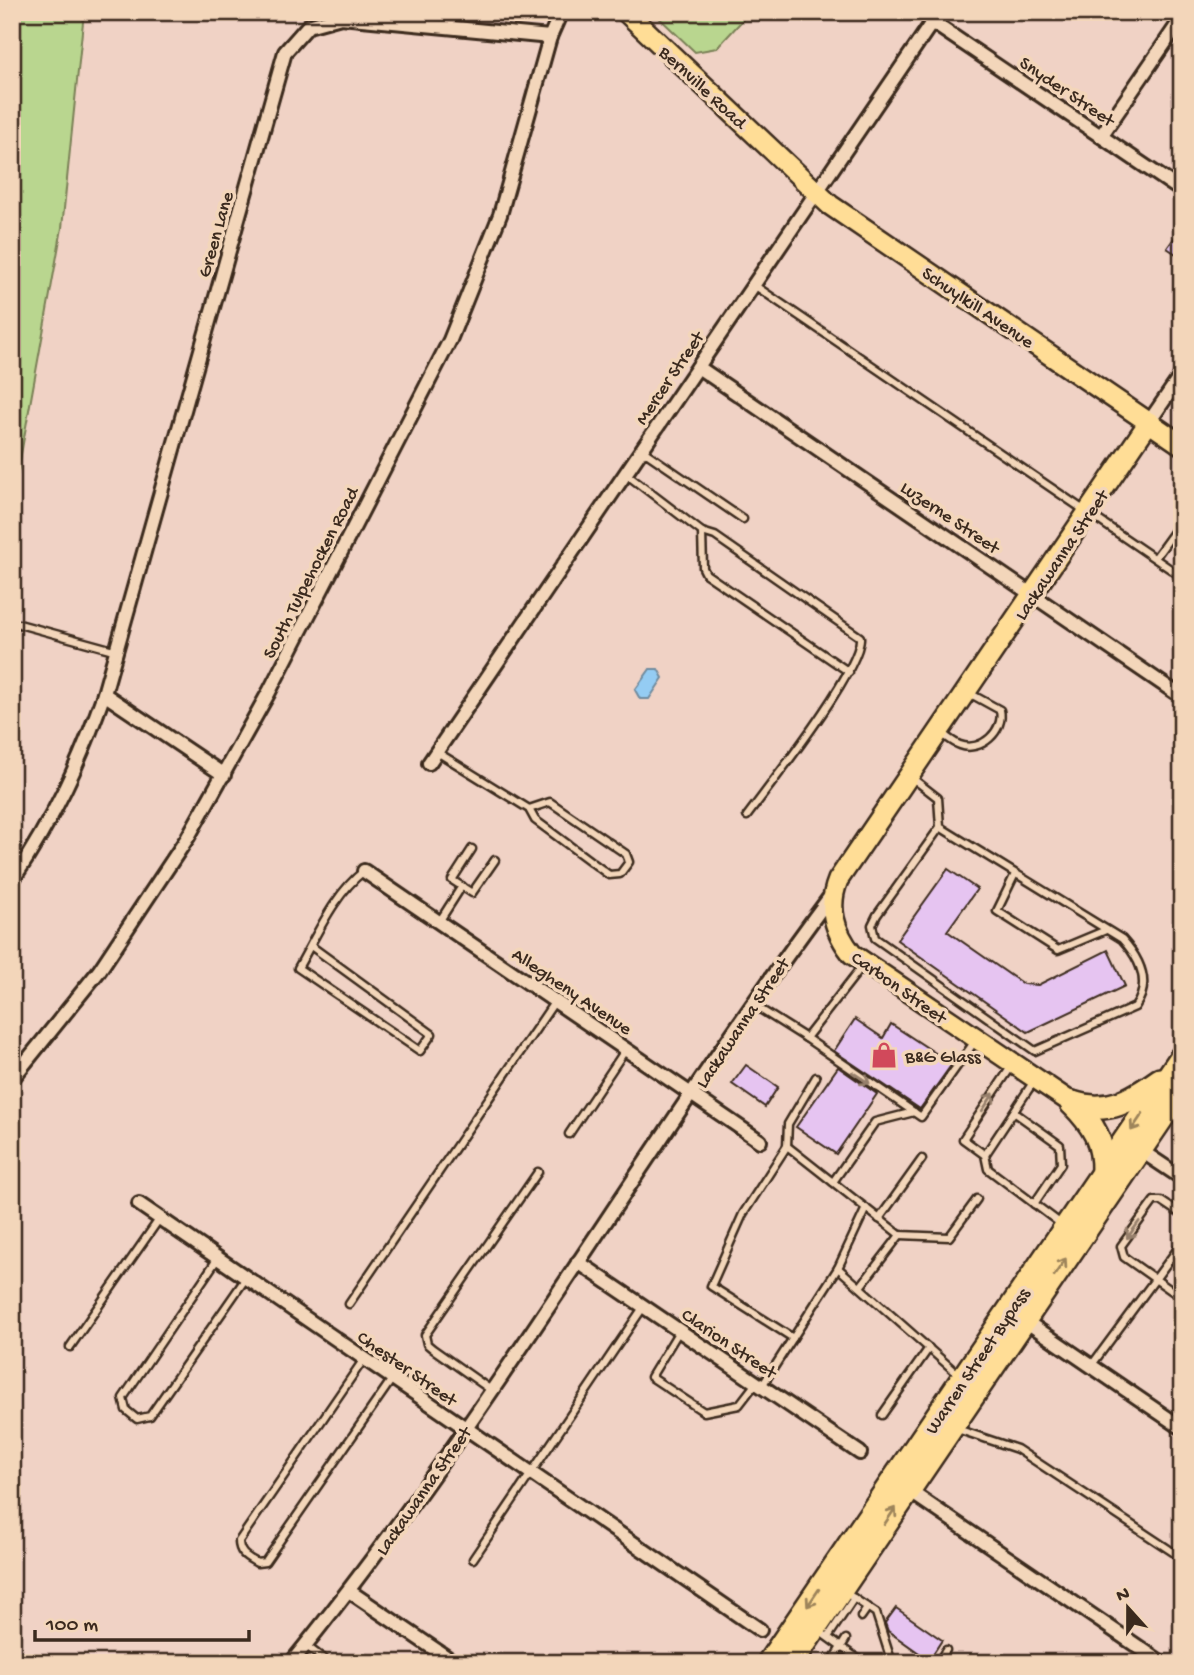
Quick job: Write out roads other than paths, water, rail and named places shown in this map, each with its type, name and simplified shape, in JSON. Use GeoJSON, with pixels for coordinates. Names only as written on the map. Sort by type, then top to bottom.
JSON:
{"type":"FeatureCollection","features":[{"type":"Feature","properties":{"kind":"highway"},"geometry":{"type":"LineString","coordinates":[[1072,1103],[1094,1109],[1115,1106],[1178,1072]]}},
{"type":"Feature","properties":{"kind":"highway","name":"Warren Street Bypass"},"geometry":{"type":"LineString","coordinates":[[798,1660],[821,1633],[908,1490],[1140,1150],[1178,1072]]}},
{"type":"Feature","properties":{"kind":"highway","name":"Warren Street Bypass"},"geometry":{"type":"LineString","coordinates":[[769,1663],[1103,1173],[1178,1072]]}},
{"type":"Feature","properties":{"kind":"highway"},"geometry":{"type":"LineString","coordinates":[[1072,1103],[1097,1133],[1104,1155],[1103,1173]]}},
{"type":"Feature","properties":{"kind":"main road","name":"Bernville Road"},"geometry":{"type":"LineString","coordinates":[[626,12],[783,160]]}},
{"type":"Feature","properties":{"kind":"main road","name":"Schuylkill Avenue"},"geometry":{"type":"LineString","coordinates":[[783,160],[830,205],[1182,445]]}},
{"type":"Feature","properties":{"kind":"main road","name":"Lackawanna Street"},"geometry":{"type":"LineString","coordinates":[[833,893],[838,880],[1149,422]]}},
{"type":"Feature","properties":{"kind":"main road","name":"Carbon Street"},"geometry":{"type":"LineString","coordinates":[[833,893],[831,908],[837,931],[852,954],[1072,1103]]}},
{"type":"Feature","properties":{"kind":"street","name":"South Tulpehocken Road"},"geometry":{"type":"LineString","coordinates":[[12,1079],[77,1000],[130,929],[224,775],[450,340],[500,215],[550,37],[561,12]]}},
{"type":"Feature","properties":{"kind":"street","name":"Green Lane"},"geometry":{"type":"LineString","coordinates":[[12,881],[62,799],[78,766],[104,694],[285,52],[308,26],[341,17],[550,37]]}},
{"type":"Feature","properties":{"kind":"street","name":"Snyder Street"},"geometry":{"type":"LineString","coordinates":[[936,17],[1182,191]]}},
{"type":"Feature","properties":{"kind":"street","name":"Mercer Street"},"geometry":{"type":"LineString","coordinates":[[433,758],[936,17]]}},
{"type":"Feature","properties":{"kind":"street"},"geometry":{"type":"LineString","coordinates":[[1101,136],[1182,18]]}},
{"type":"Feature","properties":{"kind":"street","name":"Luzerne Street"},"geometry":{"type":"LineString","coordinates":[[698,368],[1182,697]]}},
{"type":"Feature","properties":{"kind":"street","name":"Lackawanna Street"},"geometry":{"type":"LineString","coordinates":[[1149,422],[1182,374]]}},
{"type":"Feature","properties":{"kind":"street"},"geometry":{"type":"LineString","coordinates":[[104,694],[224,775]]}},
{"type":"Feature","properties":{"kind":"street","name":"Allegheny Avenue"},"geometry":{"type":"LineString","coordinates":[[364,871],[760,1141]]}},
{"type":"Feature","properties":{"kind":"street","name":"Lackawanna Street"},"geometry":{"type":"LineString","coordinates":[[291,1663],[349,1591],[464,1429],[752,1004],[833,893]]}},
{"type":"Feature","properties":{"kind":"street"},"geometry":{"type":"LineString","coordinates":[[1140,1150],[1182,1178]]}},
{"type":"Feature","properties":{"kind":"street","name":"Chester Street"},"geometry":{"type":"LineString","coordinates":[[139,1203],[760,1630]]}},
{"type":"Feature","properties":{"kind":"street","name":"Clarion Street"},"geometry":{"type":"LineString","coordinates":[[578,1262],[860,1453]]}},
{"type":"Feature","properties":{"kind":"street"},"geometry":{"type":"LineString","coordinates":[[1024,1320],[1182,1428]]}},
{"type":"Feature","properties":{"kind":"street"},"geometry":{"type":"LineString","coordinates":[[908,1490],[1162,1663]]}},
{"type":"Feature","properties":{"kind":"street"},"geometry":{"type":"LineString","coordinates":[[349,1591],[455,1663]]}},
{"type":"Feature","properties":{"kind":"lane"},"geometry":{"type":"LineString","coordinates":[[754,285],[1182,576]]}},
{"type":"Feature","properties":{"kind":"lane"},"geometry":{"type":"LineString","coordinates":[[642,450],[744,519]]}},
{"type":"Feature","properties":{"kind":"lane"},"geometry":{"type":"LineString","coordinates":[[626,474],[702,532],[715,536],[855,632],[861,647],[849,672],[747,816]]}},
{"type":"Feature","properties":{"kind":"lane"},"geometry":{"type":"LineString","coordinates":[[1155,558],[1182,521]]}},
{"type":"Feature","properties":{"kind":"lane"},"geometry":{"type":"LineString","coordinates":[[702,532],[703,568],[706,574],[849,672]]}},
{"type":"Feature","properties":{"kind":"lane"},"geometry":{"type":"LineString","coordinates":[[19,624],[117,651]]}},
{"type":"Feature","properties":{"kind":"lane"},"geometry":{"type":"LineString","coordinates":[[939,732],[960,746],[972,747],[983,743],[998,729],[1002,718],[1000,710],[966,692]]}},
{"type":"Feature","properties":{"kind":"lane"},"geometry":{"type":"LineString","coordinates":[[433,758],[529,809],[535,820],[550,833],[609,875],[620,874],[629,862],[626,854],[550,802],[529,809]]}},
{"type":"Feature","properties":{"kind":"lane"},"geometry":{"type":"LineString","coordinates":[[909,776],[938,798],[940,827],[877,915],[872,925],[875,938],[1035,1051],[1135,1007],[1144,995],[1144,980],[1137,956],[1122,939],[940,827]]}},
{"type":"Feature","properties":{"kind":"lane"},"geometry":{"type":"LineString","coordinates":[[472,849],[452,880],[472,893],[495,860]]}},
{"type":"Feature","properties":{"kind":"lane"},"geometry":{"type":"LineString","coordinates":[[311,946],[432,1034],[420,1051],[298,968],[348,883],[364,871]]}},
{"type":"Feature","properties":{"kind":"lane"},"geometry":{"type":"LineString","coordinates":[[1015,874],[997,911],[1058,950],[1106,930]]}},
{"type":"Feature","properties":{"kind":"lane"},"geometry":{"type":"LineString","coordinates":[[439,922],[462,886]]}},
{"type":"Feature","properties":{"kind":"lane"},"geometry":{"type":"LineString","coordinates":[[807,1038],[864,964]]}},
{"type":"Feature","properties":{"kind":"lane"},"geometry":{"type":"LineString","coordinates":[[349,1304],[555,1001]]}},
{"type":"Feature","properties":{"kind":"lane"},"geometry":{"type":"LineString","coordinates":[[752,1004],[807,1038],[918,1115]]}},
{"type":"Feature","properties":{"kind":"lane"},"geometry":{"type":"LineString","coordinates":[[832,1182],[875,1122],[918,1115],[976,1039]]}},
{"type":"Feature","properties":{"kind":"lane"},"geometry":{"type":"LineString","coordinates":[[569,1134],[626,1049]]}},
{"type":"Feature","properties":{"kind":"lane"},"geometry":{"type":"LineString","coordinates":[[1013,1064],[963,1139],[985,1155],[988,1169],[1066,1227]]}},
{"type":"Feature","properties":{"kind":"lane"},"geometry":{"type":"LineString","coordinates":[[793,1338],[711,1286],[743,1214],[787,1146],[788,1124],[816,1077]]}},
{"type":"Feature","properties":{"kind":"lane"},"geometry":{"type":"LineString","coordinates":[[985,1155],[1035,1079]]}},
{"type":"Feature","properties":{"kind":"lane"},"geometry":{"type":"LineString","coordinates":[[1014,1112],[1060,1144],[1061,1164],[1034,1204]]}},
{"type":"Feature","properties":{"kind":"lane"},"geometry":{"type":"LineString","coordinates":[[787,1146],[900,1236],[949,1237],[977,1199]]}},
{"type":"Feature","properties":{"kind":"lane"},"geometry":{"type":"LineString","coordinates":[[880,1219],[922,1160]]}},
{"type":"Feature","properties":{"kind":"lane"},"geometry":{"type":"LineString","coordinates":[[491,1390],[433,1349],[427,1343],[425,1335],[538,1172]]}},
{"type":"Feature","properties":{"kind":"lane"},"geometry":{"type":"LineString","coordinates":[[1181,1295],[1124,1257],[1121,1246],[1154,1201],[1161,1201],[1182,1215]]}},
{"type":"Feature","properties":{"kind":"lane"},"geometry":{"type":"LineString","coordinates":[[679,1331],[651,1377],[704,1412],[739,1405],[759,1384],[793,1338],[838,1268],[866,1208]]}},
{"type":"Feature","properties":{"kind":"lane"},"geometry":{"type":"LineString","coordinates":[[70,1347],[160,1218]]}},
{"type":"Feature","properties":{"kind":"lane"},"geometry":{"type":"LineString","coordinates":[[860,1287],[900,1236]]}},
{"type":"Feature","properties":{"kind":"lane"},"geometry":{"type":"LineString","coordinates":[[1091,1366],[1182,1243]]}},
{"type":"Feature","properties":{"kind":"lane"},"geometry":{"type":"LineString","coordinates":[[218,1258],[123,1398],[126,1410],[137,1419],[150,1416],[246,1278]]}},
{"type":"Feature","properties":{"kind":"lane"},"geometry":{"type":"LineString","coordinates":[[838,1268],[963,1378]]}},
{"type":"Feature","properties":{"kind":"lane"},"geometry":{"type":"LineString","coordinates":[[473,1559],[644,1306]]}},
{"type":"Feature","properties":{"kind":"lane"},"geometry":{"type":"LineString","coordinates":[[882,1415],[929,1348]]}},
{"type":"Feature","properties":{"kind":"lane"},"geometry":{"type":"LineString","coordinates":[[364,1360],[239,1541],[243,1555],[257,1563],[265,1562],[392,1379]]}},
{"type":"Feature","properties":{"kind":"lane"},"geometry":{"type":"LineString","coordinates":[[952,1426],[987,1441],[1017,1449],[1182,1558]]}},
{"type":"Feature","properties":{"kind":"lane"},"geometry":{"type":"LineString","coordinates":[[847,1594],[876,1613],[892,1663]]}},
{"type":"Feature","properties":{"kind":"lane"},"geometry":{"type":"LineString","coordinates":[[861,1617],[868,1607]]}},
{"type":"Feature","properties":{"kind":"lane"},"geometry":{"type":"LineString","coordinates":[[821,1633],[862,1661],[865,1652]]}},
{"type":"Feature","properties":{"kind":"lane"},"geometry":{"type":"LineString","coordinates":[[831,1663],[846,1639]]}},
{"type":"Feature","properties":{"kind":"lane"},"geometry":{"type":"LineString","coordinates":[[305,1645],[329,1663]]}},
{"type":"Feature","properties":{"kind":"lane"},"geometry":{"type":"LineString","coordinates":[[938,1663],[946,1650]]}},
{"type":"Feature","properties":{"kind":"water"},"geometry":{"type":"Polygon","coordinates":[[[650,669],[658,669],[663,678],[649,699],[640,699],[635,690],[650,669]]]}},
{"type":"Feature","properties":{"kind":"place","name":"B&G Glass"},"geometry":{"type":"Point","coordinates":[884,1055]}}]}
